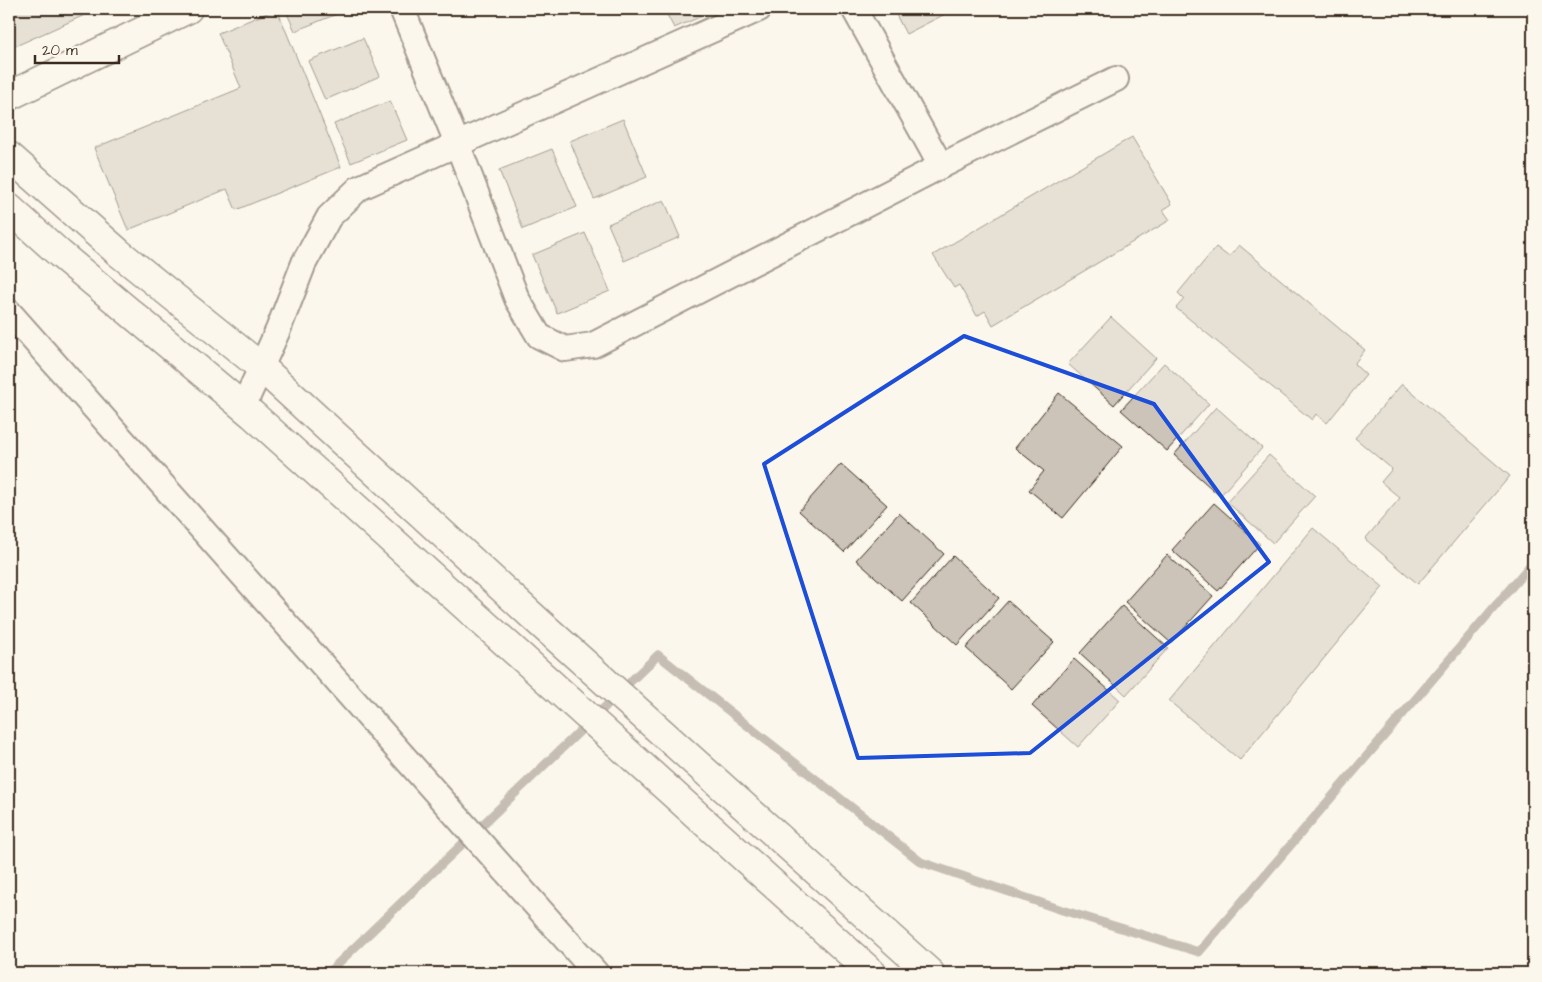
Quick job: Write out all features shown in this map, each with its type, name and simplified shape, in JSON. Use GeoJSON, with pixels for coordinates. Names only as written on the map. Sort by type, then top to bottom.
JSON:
{"type":"FeatureCollection","features":[{"type":"Feature","properties":{"kind":"main road"},"geometry":{"type":"LineString","coordinates":[[9,96],[188,9]]}},
{"type":"Feature","properties":{"kind":"main road"},"geometry":{"type":"LineString","coordinates":[[9,156],[119,253],[261,367],[541,624],[930,973]]}},
{"type":"Feature","properties":{"kind":"main road"},"geometry":{"type":"LineString","coordinates":[[9,208],[60,254],[243,406],[872,973]]}},
{"type":"Feature","properties":{"kind":"street"},"geometry":{"type":"LineString","coordinates":[[402,9],[457,143],[516,300],[539,336],[565,349],[593,345],[941,166],[1116,79]]}},
{"type":"Feature","properties":{"kind":"street"},"geometry":{"type":"LineString","coordinates":[[243,406],[278,330],[304,263],[329,217],[359,188],[759,9]]}},
{"type":"Feature","properties":{"kind":"street"},"geometry":{"type":"LineString","coordinates":[[854,9],[941,166]]}},
{"type":"Feature","properties":{"kind":"street"},"geometry":{"type":"LineString","coordinates":[[9,312],[596,973]]}},
{"type":"Feature","properties":{"kind":"highlighted area"},"geometry":{"type":"Polygon","coordinates":[[[964,336],[1154,404],[1269,562],[1030,753],[858,758],[764,464],[964,336]]]}},
{"type":"Feature","properties":{"kind":"building"},"geometry":{"type":"Polygon","coordinates":[[[9,9],[98,9],[9,49],[9,9]]]}},
{"type":"Feature","properties":{"kind":"building"},"geometry":{"type":"Polygon","coordinates":[[[277,9],[341,167],[236,210],[227,189],[128,230],[94,148],[241,88],[218,33],[277,9]]]}},
{"type":"Feature","properties":{"kind":"building"},"geometry":{"type":"Polygon","coordinates":[[[285,9],[349,9],[295,31],[285,9]]]}},
{"type":"Feature","properties":{"kind":"building"},"geometry":{"type":"Polygon","coordinates":[[[664,9],[696,9],[700,17],[674,28],[664,9]]]}},
{"type":"Feature","properties":{"kind":"building"},"geometry":{"type":"Polygon","coordinates":[[[893,9],[955,9],[906,34],[893,9]]]}},
{"type":"Feature","properties":{"kind":"building"},"geometry":{"type":"Polygon","coordinates":[[[363,38],[380,76],[325,100],[308,61],[363,38]]]}},
{"type":"Feature","properties":{"kind":"building"},"geometry":{"type":"Polygon","coordinates":[[[390,101],[407,140],[351,163],[334,124],[390,101]]]}},
{"type":"Feature","properties":{"kind":"building"},"geometry":{"type":"Polygon","coordinates":[[[623,119],[647,177],[594,199],[570,141],[623,119]]]}},
{"type":"Feature","properties":{"kind":"building"},"geometry":{"type":"Polygon","coordinates":[[[1132,137],[1172,204],[1163,210],[1170,220],[993,325],[985,311],[977,316],[959,285],[954,288],[933,255],[1132,137]]]}},
{"type":"Feature","properties":{"kind":"building"},"geometry":{"type":"Polygon","coordinates":[[[552,149],[577,207],[523,229],[499,170],[552,149]]]}},
{"type":"Feature","properties":{"kind":"building"},"geometry":{"type":"Polygon","coordinates":[[[664,200],[680,237],[624,261],[608,224],[664,200]]]}},
{"type":"Feature","properties":{"kind":"building"},"geometry":{"type":"Polygon","coordinates":[[[585,233],[610,291],[557,313],[532,255],[585,233]]]}},
{"type":"Feature","properties":{"kind":"building"},"geometry":{"type":"Polygon","coordinates":[[[1239,245],[1365,350],[1354,364],[1366,375],[1327,423],[1316,414],[1312,420],[1176,308],[1184,299],[1178,293],[1216,247],[1229,257],[1239,245]]]}},
{"type":"Feature","properties":{"kind":"building"},"geometry":{"type":"Polygon","coordinates":[[[1111,317],[1156,358],[1114,405],[1068,364],[1111,317]]]}},
{"type":"Feature","properties":{"kind":"building"},"geometry":{"type":"Polygon","coordinates":[[[1164,363],[1209,404],[1167,451],[1121,410],[1164,363]]]}},
{"type":"Feature","properties":{"kind":"building"},"geometry":{"type":"Polygon","coordinates":[[[1402,384],[1510,476],[1418,584],[1365,539],[1400,498],[1381,482],[1392,469],[1355,438],[1402,384]]]}},
{"type":"Feature","properties":{"kind":"building"},"geometry":{"type":"Polygon","coordinates":[[[1059,393],[1123,446],[1063,518],[1029,490],[1044,471],[1015,448],[1059,393]]]}},
{"type":"Feature","properties":{"kind":"building"},"geometry":{"type":"Polygon","coordinates":[[[1216,407],[1262,448],[1220,496],[1174,455],[1216,407]]]}},
{"type":"Feature","properties":{"kind":"building"},"geometry":{"type":"Polygon","coordinates":[[[1269,455],[1315,496],[1273,543],[1227,502],[1269,455]]]}},
{"type":"Feature","properties":{"kind":"building"},"geometry":{"type":"Polygon","coordinates":[[[841,464],[887,505],[844,552],[799,511],[841,464]]]}},
{"type":"Feature","properties":{"kind":"building"},"geometry":{"type":"Polygon","coordinates":[[[1214,503],[1260,544],[1218,591],[1172,550],[1214,503]]]}},
{"type":"Feature","properties":{"kind":"building"},"geometry":{"type":"Polygon","coordinates":[[[899,513],[944,554],[902,601],[856,560],[899,513]]]}},
{"type":"Feature","properties":{"kind":"building"},"geometry":{"type":"Polygon","coordinates":[[[1313,528],[1383,587],[1240,760],[1169,701],[1313,528]]]}},
{"type":"Feature","properties":{"kind":"building"},"geometry":{"type":"Polygon","coordinates":[[[1167,555],[1213,596],[1171,643],[1125,602],[1167,555]]]}},
{"type":"Feature","properties":{"kind":"building"},"geometry":{"type":"Polygon","coordinates":[[[953,556],[999,598],[957,645],[911,603],[953,556]]]}},
{"type":"Feature","properties":{"kind":"building"},"geometry":{"type":"Polygon","coordinates":[[[1008,601],[1054,642],[1011,689],[966,648],[1008,601]]]}},
{"type":"Feature","properties":{"kind":"building"},"geometry":{"type":"Polygon","coordinates":[[[1122,606],[1168,648],[1126,695],[1080,653],[1122,606]]]}},
{"type":"Feature","properties":{"kind":"building"},"geometry":{"type":"Polygon","coordinates":[[[1074,659],[1120,700],[1078,747],[1032,706],[1074,659]]]}},
{"type":"Feature","properties":{"kind":"waterway"},"geometry":{"type":"LineString","coordinates":[[631,681],[658,655],[921,862],[1062,910],[1199,952],[1533,562]]}},
{"type":"Feature","properties":{"kind":"waterway"},"geometry":{"type":"LineString","coordinates":[[328,973],[606,706]]}}]}
